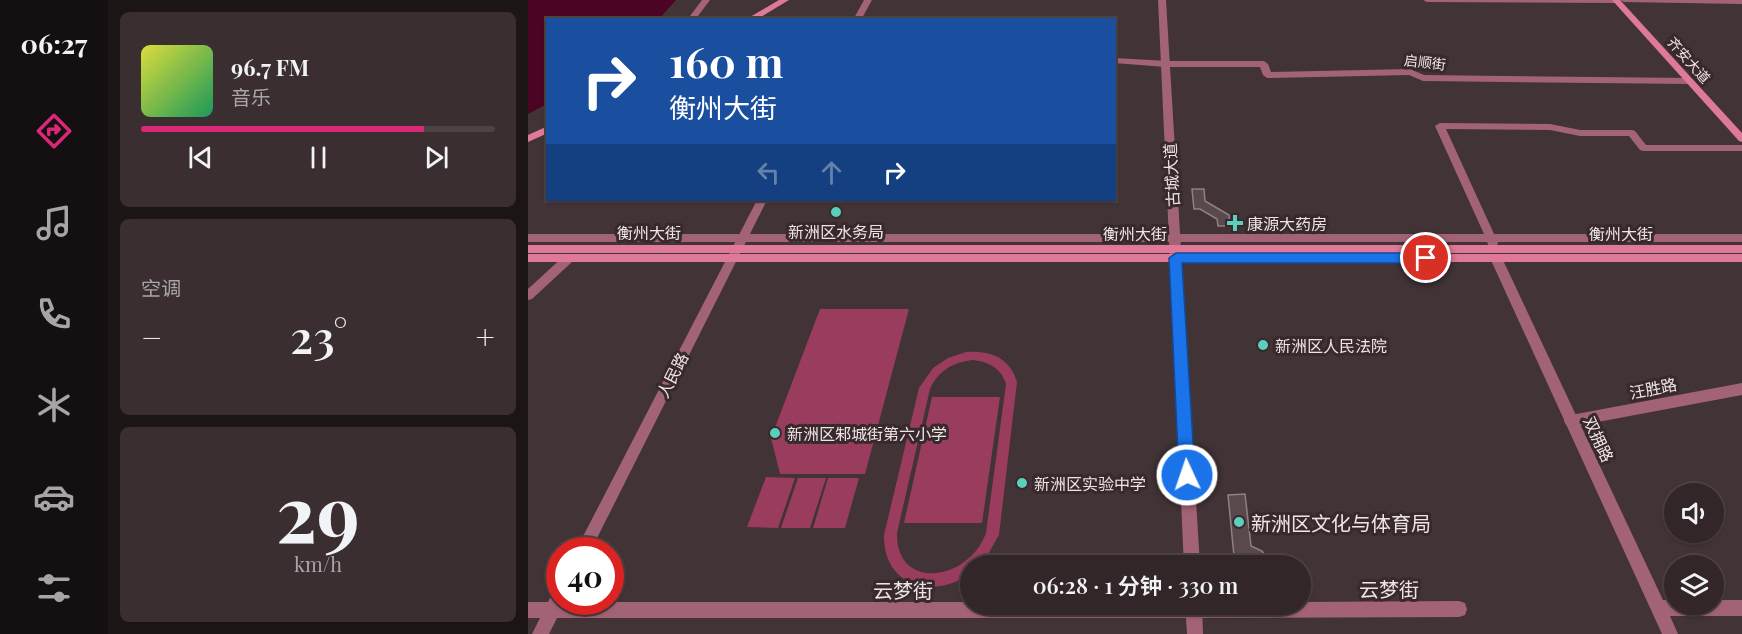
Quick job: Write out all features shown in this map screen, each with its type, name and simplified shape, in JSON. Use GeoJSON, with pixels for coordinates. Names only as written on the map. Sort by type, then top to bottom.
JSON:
{"type":"FeatureCollection","features":[{"type":"Feature","properties":{"kind":"main road"},"geometry":{"type":"LineString","coordinates":[[753,18],[785,0]]}},
{"type":"Feature","properties":{"kind":"main road","name":"齐安大道"},"geometry":{"type":"LineString","coordinates":[[1616,0],[1742,139]]}},
{"type":"Feature","properties":{"kind":"main road","name":"齐安大道"},"geometry":{"type":"LineString","coordinates":[[1624,0],[1742,128]]}},
{"type":"Feature","properties":{"kind":"main road"},"geometry":{"type":"LineString","coordinates":[[528,140],[546,130]]}},
{"type":"Feature","properties":{"kind":"main road","name":"衡州大街"},"geometry":{"type":"LineString","coordinates":[[528,258],[569,258],[736,248]]}},
{"type":"Feature","properties":{"kind":"main road","name":"衡州大街"},"geometry":{"type":"LineString","coordinates":[[528,249],[1175,248],[1742,258]]}},
{"type":"Feature","properties":{"kind":"main road","name":"衡州大街"},"geometry":{"type":"LineString","coordinates":[[1496,254],[1742,249]]}},
{"type":"Feature","properties":{"kind":"street"},"geometry":{"type":"LineString","coordinates":[[692,18],[706,0]]}},
{"type":"Feature","properties":{"kind":"street"},"geometry":{"type":"LineString","coordinates":[[858,18],[868,0]]}},
{"type":"Feature","properties":{"kind":"street","name":"古城大道"},"geometry":{"type":"LineString","coordinates":[[1162,0],[1191,555]]}},
{"type":"Feature","properties":{"kind":"street"},"geometry":{"type":"LineString","coordinates":[[1427,0],[1616,0]]}},
{"type":"Feature","properties":{"kind":"street"},"geometry":{"type":"LineString","coordinates":[[1624,0],[1742,2]]}},
{"type":"Feature","properties":{"kind":"street","name":"启顺街"},"geometry":{"type":"LineString","coordinates":[[1116,60],[1166,64],[1264,64],[1267,75],[1410,72],[1423,78],[1689,81]]}},
{"type":"Feature","properties":{"kind":"street","name":"双拥路"},"geometry":{"type":"LineString","coordinates":[[1670,634],[1571,421],[1440,126],[1550,127],[1580,133],[1632,133],[1643,148],[1742,148]]}},
{"type":"Feature","properties":{"kind":"street","name":"人民路"},"geometry":{"type":"LineString","coordinates":[[590,537],[761,201]]}},
{"type":"Feature","properties":{"kind":"street"},"geometry":{"type":"LineString","coordinates":[[528,238],[736,248],[1175,248],[1490,238],[1742,238]]}},
{"type":"Feature","properties":{"kind":"street"},"geometry":{"type":"LineString","coordinates":[[528,296],[569,258]]}},
{"type":"Feature","properties":{"kind":"street","name":"汪胜路"},"geometry":{"type":"LineString","coordinates":[[1571,421],[1742,389]]}},
{"type":"Feature","properties":{"kind":"street","name":"云梦街"},"geometry":{"type":"LineString","coordinates":[[624,603],[960,606]]}},
{"type":"Feature","properties":{"kind":"street","name":"云梦街"},"geometry":{"type":"LineString","coordinates":[[528,610],[546,606]]}},
{"type":"Feature","properties":{"kind":"street","name":"云梦街"},"geometry":{"type":"LineString","coordinates":[[1311,608],[1459,609]]}},
{"type":"Feature","properties":{"kind":"street"},"geometry":{"type":"LineString","coordinates":[[1658,608],[1742,608]]}},
{"type":"Feature","properties":{"kind":"street"},"geometry":{"type":"LineString","coordinates":[[540,634],[550,615]]}},
{"type":"Feature","properties":{"kind":"street"},"geometry":{"type":"LineString","coordinates":[[1194,615],[1195,634]]}},
{"type":"Feature","properties":{"kind":"shaded area"},"geometry":{"type":"Polygon","coordinates":[[[528,0],[676,0],[660,18],[546,18],[546,105],[528,114],[528,0]]]}},
{"type":"Feature","properties":{"kind":"shaded area"},"geometry":{"type":"Polygon","coordinates":[[[820,309],[909,309],[865,474],[780,474],[771,438],[820,309]]]}},
{"type":"Feature","properties":{"kind":"shaded area"},"geometry":{"type":"Polygon","coordinates":[[[966,352],[983,352],[1004,361],[1014,373],[1017,382],[999,535],[988,555],[971,555],[986,533],[1006,384],[1004,378],[989,364],[973,360],[966,361],[947,368],[937,377],[930,389],[897,533],[900,552],[908,565],[920,572],[935,573],[950,570],[960,565],[960,579],[940,586],[926,587],[901,577],[892,566],[886,552],[884,535],[919,388],[933,368],[948,358],[966,352]]]}},
{"type":"Feature","properties":{"kind":"shaded area"},"geometry":{"type":"Polygon","coordinates":[[[932,397],[1000,397],[982,523],[904,523],[932,397]]]}},
{"type":"Feature","properties":{"kind":"shaded area"},"geometry":{"type":"Polygon","coordinates":[[[766,477],[795,478],[778,528],[747,527],[766,477]]]}},
{"type":"Feature","properties":{"kind":"shaded area"},"geometry":{"type":"Polygon","coordinates":[[[798,478],[826,478],[810,528],[781,528],[798,478]]]}},
{"type":"Feature","properties":{"kind":"shaded area"},"geometry":{"type":"Polygon","coordinates":[[[828,478],[859,478],[845,528],[813,528],[828,478]]]}},
{"type":"Feature","properties":{"kind":"building"},"geometry":{"type":"Polygon","coordinates":[[[1192,189],[1204,189],[1205,201],[1229,215],[1230,226],[1218,226],[1217,219],[1200,209],[1194,209],[1192,189]]]}},
{"type":"Feature","properties":{"kind":"building","name":"新洲区文化与体育局"},"geometry":{"type":"Polygon","coordinates":[[[1245,494],[1251,546],[1265,555],[1234,555],[1228,495],[1245,494]]]}},
{"type":"Feature","properties":{"kind":"place","name":"新洲区水务局"},"geometry":{"type":"Point","coordinates":[836,212]}},
{"type":"Feature","properties":{"kind":"place","name":"康源大药房"},"geometry":{"type":"Point","coordinates":[1235,223]}},
{"type":"Feature","properties":{"kind":"place","name":"新洲区人民法院"},"geometry":{"type":"Point","coordinates":[1263,345]}},
{"type":"Feature","properties":{"kind":"place","name":"新洲区邾城街第六小学"},"geometry":{"type":"Point","coordinates":[775,433]}},
{"type":"Feature","properties":{"kind":"place","name":"新洲区实验中学"},"geometry":{"type":"Point","coordinates":[1022,483]}},
{"type":"Feature","properties":{"kind":"place","name":"新洲区文化与体育局"},"geometry":{"type":"Point","coordinates":[1239,522]}},
{"type":"Feature","properties":{"kind":"route"},"geometry":{"type":"LineString","coordinates":[[1187,475],[1176,258],[1426,258]]}}]}
